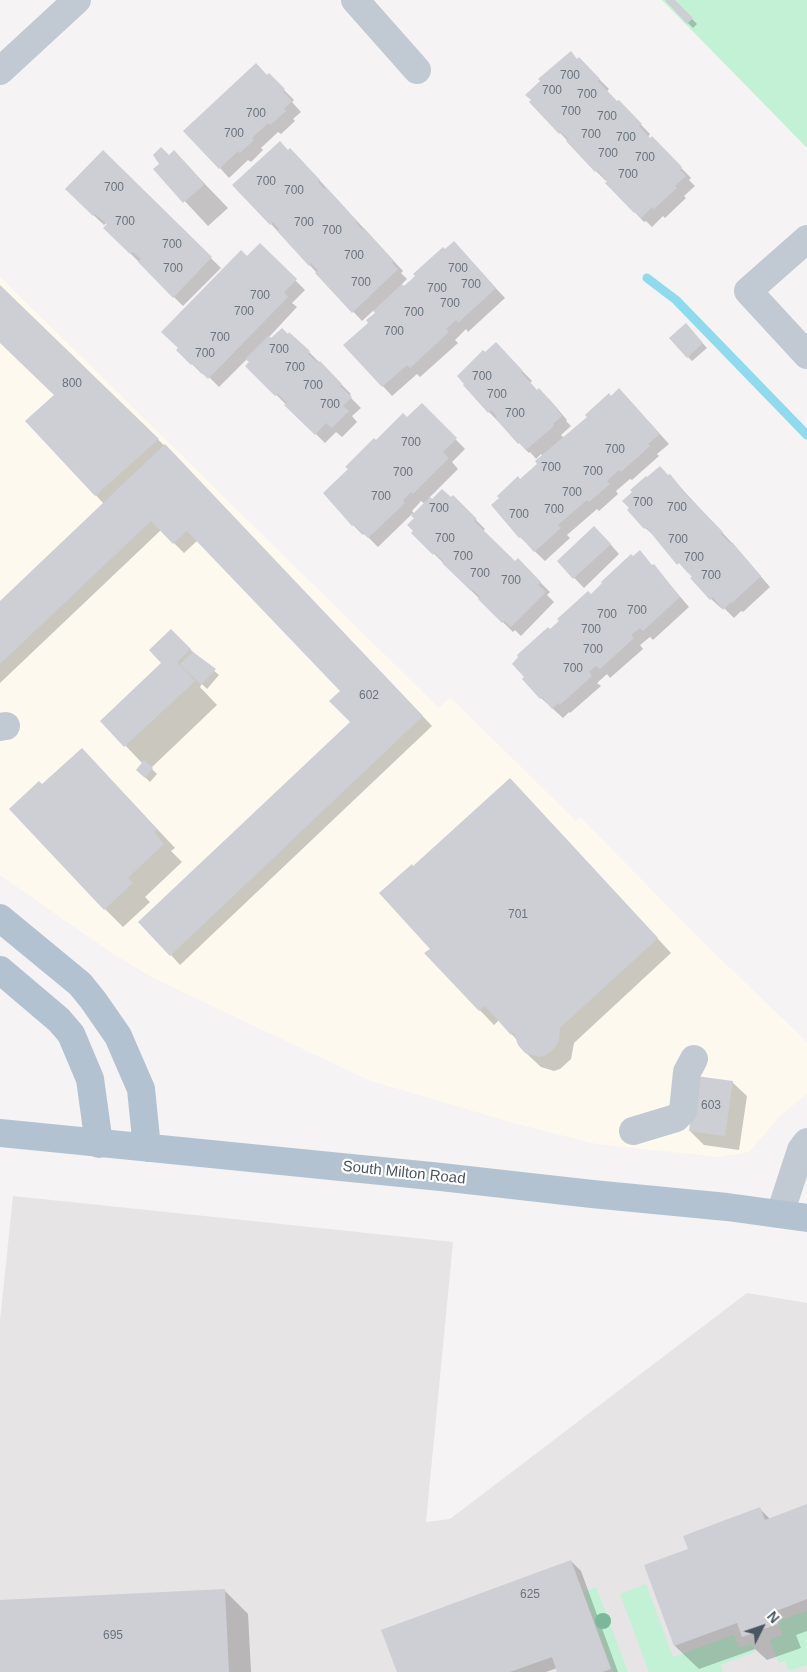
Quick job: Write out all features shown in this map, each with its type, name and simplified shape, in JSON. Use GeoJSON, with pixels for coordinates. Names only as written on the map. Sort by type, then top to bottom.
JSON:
{"type":"FeatureCollection","features":[{"type":"Feature","properties":{"kind":"main road"},"geometry":{"type":"LineString","coordinates":[[0,918],[80,984],[94,1000],[118,1036],[141,1089],[147,1148]]}},
{"type":"Feature","properties":{"kind":"main road"},"geometry":{"type":"LineString","coordinates":[[0,970],[59,1020],[71,1034],[90,1079],[99,1144]]}},
{"type":"Feature","properties":{"kind":"main road","name":"South Milton Road"},"geometry":{"type":"LineString","coordinates":[[0,1133],[727,1207],[807,1218]]}},
{"type":"Feature","properties":{"kind":"street"},"geometry":{"type":"LineString","coordinates":[[0,72],[78,0]]}},
{"type":"Feature","properties":{"kind":"street"},"geometry":{"type":"LineString","coordinates":[[355,0],[417,70]]}},
{"type":"Feature","properties":{"kind":"street"},"geometry":{"type":"LineString","coordinates":[[807,239],[748,291],[807,355]]}},
{"type":"Feature","properties":{"kind":"street"},"geometry":{"type":"LineString","coordinates":[[633,1131],[676,1118],[683,1111],[686,1072],[694,1059]]}},
{"type":"Feature","properties":{"kind":"street"},"geometry":{"type":"LineString","coordinates":[[780,1214],[801,1150],[807,1142]]}},
{"type":"Feature","properties":{"kind":"shaded area"},"geometry":{"type":"Polygon","coordinates":[[[0,277],[439,708],[450,697],[576,821],[580,817],[704,943],[807,1042],[807,1094],[782,1114],[749,1152],[719,1157],[596,1144],[513,1123],[368,1080],[153,978],[113,954],[0,875],[0,277]]]}},
{"type":"Feature","properties":{"kind":"shaded area"},"geometry":{"type":"Polygon","coordinates":[[[13,1196],[453,1242],[426,1522],[450,1519],[747,1293],[807,1303],[807,1672],[0,1672],[0,1321],[13,1196]]]}},
{"type":"Feature","properties":{"kind":"green space"},"geometry":{"type":"Polygon","coordinates":[[[662,0],[807,0],[807,148],[769,109],[662,0]]]}},
{"type":"Feature","properties":{"kind":"green space"},"geometry":{"type":"Polygon","coordinates":[[[646,1584],[673,1657],[734,1635],[739,1648],[752,1644],[755,1652],[720,1665],[723,1672],[649,1672],[620,1594],[646,1584]]]}},
{"type":"Feature","properties":{"kind":"green space"},"geometry":{"type":"Polygon","coordinates":[[[596,1587],[628,1672],[612,1672],[584,1592],[596,1587]]]}},
{"type":"Feature","properties":{"kind":"green space"},"geometry":{"type":"Polygon","coordinates":[[[807,1611],[807,1665],[789,1671],[785,1661],[779,1663],[770,1640],[783,1635],[778,1621],[807,1611]]]}},
{"type":"Feature","properties":{"kind":"building"},"geometry":{"type":"Polygon","coordinates":[[[665,0],[675,0],[693,18],[687,24],[665,0]]]}},
{"type":"Feature","properties":{"kind":"building"},"geometry":{"type":"Polygon","coordinates":[[[571,51],[577,59],[579,57],[600,79],[598,81],[617,101],[619,100],[642,124],[639,126],[650,138],[652,136],[682,167],[680,170],[686,176],[675,186],[677,188],[641,218],[605,183],[607,181],[597,170],[595,172],[566,141],[568,139],[561,132],[559,134],[529,102],[531,100],[525,95],[540,81],[538,79],[571,51]]]}},
{"type":"Feature","properties":{"kind":"building"},"geometry":{"type":"Polygon","coordinates":[[[256,63],[267,75],[269,73],[285,89],[283,91],[292,101],[284,109],[286,111],[270,125],[268,123],[252,138],[254,140],[240,153],[238,151],[219,169],[183,131],[256,63]]]}},
{"type":"Feature","properties":{"kind":"building"},"geometry":{"type":"Polygon","coordinates":[[[280,141],[288,150],[290,148],[320,180],[318,182],[324,189],[326,187],[357,221],[362,230],[364,228],[394,261],[392,263],[398,269],[352,313],[315,273],[318,271],[311,263],[309,266],[277,231],[279,229],[273,222],[270,225],[232,185],[280,141]]]}},
{"type":"Feature","properties":{"kind":"building"},"geometry":{"type":"Polygon","coordinates":[[[161,147],[169,155],[174,150],[205,184],[183,203],[153,169],[159,164],[153,155],[161,147]]]}},
{"type":"Feature","properties":{"kind":"building"},"geometry":{"type":"Polygon","coordinates":[[[103,150],[212,257],[173,298],[138,262],[141,259],[133,252],[130,254],[103,228],[107,224],[95,214],[93,216],[65,189],[103,150]]]}},
{"type":"Feature","properties":{"kind":"building"},"geometry":{"type":"Polygon","coordinates":[[[454,241],[496,288],[458,323],[456,320],[446,329],[449,332],[410,368],[407,365],[382,387],[343,345],[368,323],[366,320],[375,313],[373,311],[402,284],[404,286],[415,276],[413,274],[443,247],[445,249],[454,241]]]}},
{"type":"Feature","properties":{"kind":"building"},"geometry":{"type":"Polygon","coordinates":[[[260,243],[297,279],[284,292],[288,297],[208,379],[176,350],[178,348],[161,332],[241,250],[247,256],[260,243]]]}},
{"type":"Feature","properties":{"kind":"building"},"geometry":{"type":"Polygon","coordinates":[[[0,285],[159,439],[95,496],[25,421],[54,395],[0,343],[0,285]]]}},
{"type":"Feature","properties":{"kind":"building"},"geometry":{"type":"Polygon","coordinates":[[[686,323],[703,343],[687,358],[669,338],[686,323]]]}},
{"type":"Feature","properties":{"kind":"building"},"geometry":{"type":"Polygon","coordinates":[[[282,328],[310,351],[308,354],[318,363],[320,361],[342,384],[340,386],[352,397],[343,406],[349,411],[332,428],[326,423],[315,435],[284,405],[287,403],[278,394],[275,396],[245,366],[249,362],[245,359],[269,335],[271,338],[282,328]]]}},
{"type":"Feature","properties":{"kind":"building"},"geometry":{"type":"Polygon","coordinates":[[[496,342],[523,371],[521,372],[537,390],[539,388],[558,409],[562,416],[553,424],[554,426],[526,450],[518,444],[495,418],[497,417],[491,410],[488,413],[457,376],[483,350],[485,352],[496,342]]]}},
{"type":"Feature","properties":{"kind":"building"},"geometry":{"type":"Polygon","coordinates":[[[619,388],[660,434],[648,444],[650,446],[621,472],[619,470],[607,481],[610,484],[589,502],[587,500],[558,525],[561,528],[534,552],[521,537],[519,538],[491,505],[499,498],[497,496],[518,476],[520,479],[537,464],[535,461],[587,417],[585,415],[609,393],[611,396],[619,388]]]}},
{"type":"Feature","properties":{"kind":"building"},"geometry":{"type":"Polygon","coordinates":[[[422,403],[457,438],[443,452],[449,458],[413,494],[411,492],[403,500],[405,503],[368,538],[354,525],[352,526],[323,493],[348,469],[345,467],[374,438],[376,440],[403,413],[407,417],[422,403]]]}},
{"type":"Feature","properties":{"kind":"building"},"geometry":{"type":"Polygon","coordinates":[[[165,444],[423,716],[170,956],[138,922],[350,722],[329,701],[340,691],[187,531],[173,544],[151,521],[0,664],[0,601],[165,444]]]}},
{"type":"Feature","properties":{"kind":"building"},"geometry":{"type":"Polygon","coordinates":[[[660,466],[668,475],[670,474],[682,490],[723,532],[721,534],[731,544],[732,542],[761,576],[723,610],[713,597],[710,600],[679,563],[677,565],[646,527],[644,529],[627,510],[629,508],[622,501],[632,492],[630,490],[660,466]]]}},
{"type":"Feature","properties":{"kind":"building"},"geometry":{"type":"Polygon","coordinates":[[[442,489],[451,497],[453,495],[477,519],[474,521],[515,561],[518,558],[541,582],[538,585],[546,592],[511,627],[504,621],[502,623],[478,599],[480,597],[473,590],[471,591],[442,563],[444,562],[434,552],[433,555],[411,533],[413,531],[407,525],[414,518],[411,516],[430,497],[432,499],[442,489]]]}},
{"type":"Feature","properties":{"kind":"building"},"geometry":{"type":"Polygon","coordinates":[[[594,526],[611,544],[573,579],[557,561],[594,526]]]}},
{"type":"Feature","properties":{"kind":"building"},"geometry":{"type":"Polygon","coordinates":[[[640,550],[652,565],[654,564],[680,597],[643,631],[640,628],[631,635],[634,638],[600,669],[596,666],[589,672],[592,676],[560,705],[558,703],[552,709],[522,679],[524,677],[512,664],[518,657],[517,655],[548,627],[550,629],[559,621],[557,619],[588,591],[591,594],[631,554],[633,556],[640,550]]]}},
{"type":"Feature","properties":{"kind":"building"},"geometry":{"type":"Polygon","coordinates":[[[171,629],[191,649],[177,662],[195,681],[124,747],[100,721],[161,663],[149,650],[171,629]]]}},
{"type":"Feature","properties":{"kind":"building"},"geometry":{"type":"Polygon","coordinates":[[[193,652],[216,669],[201,685],[180,664],[193,652]]]}},
{"type":"Feature","properties":{"kind":"building"},"geometry":{"type":"Polygon","coordinates":[[[82,748],[157,829],[154,832],[164,844],[128,878],[133,883],[104,910],[9,809],[39,781],[42,784],[82,748]]]}},
{"type":"Feature","properties":{"kind":"building"},"geometry":{"type":"Polygon","coordinates":[[[144,760],[153,768],[145,778],[136,770],[144,760]]]}},
{"type":"Feature","properties":{"kind":"building"},"geometry":{"type":"Polygon","coordinates":[[[510,778],[658,938],[560,1028],[559,1041],[554,1049],[546,1055],[539,1057],[525,1053],[518,1045],[513,1032],[511,1035],[485,1006],[479,1011],[424,953],[430,949],[379,893],[412,864],[413,866],[510,778]]]}},
{"type":"Feature","properties":{"kind":"building"},"geometry":{"type":"Polygon","coordinates":[[[696,1076],[733,1081],[725,1136],[689,1131],[696,1076]]]}},
{"type":"Feature","properties":{"kind":"building"},"geometry":{"type":"Polygon","coordinates":[[[807,1504],[807,1599],[774,1612],[778,1624],[742,1637],[737,1623],[674,1646],[644,1565],[688,1549],[683,1536],[760,1507],[765,1520],[807,1504]]]}},
{"type":"Feature","properties":{"kind":"building"},"geometry":{"type":"Polygon","coordinates":[[[571,1560],[611,1669],[602,1672],[557,1672],[552,1657],[510,1672],[397,1672],[381,1630],[571,1560]]]}},
{"type":"Feature","properties":{"kind":"building"},"geometry":{"type":"Polygon","coordinates":[[[225,1589],[229,1672],[0,1672],[0,1600],[225,1589]]]}},
{"type":"Feature","properties":{"kind":"waterway"},"geometry":{"type":"LineString","coordinates":[[647,278],[676,300],[807,435]]}}]}
